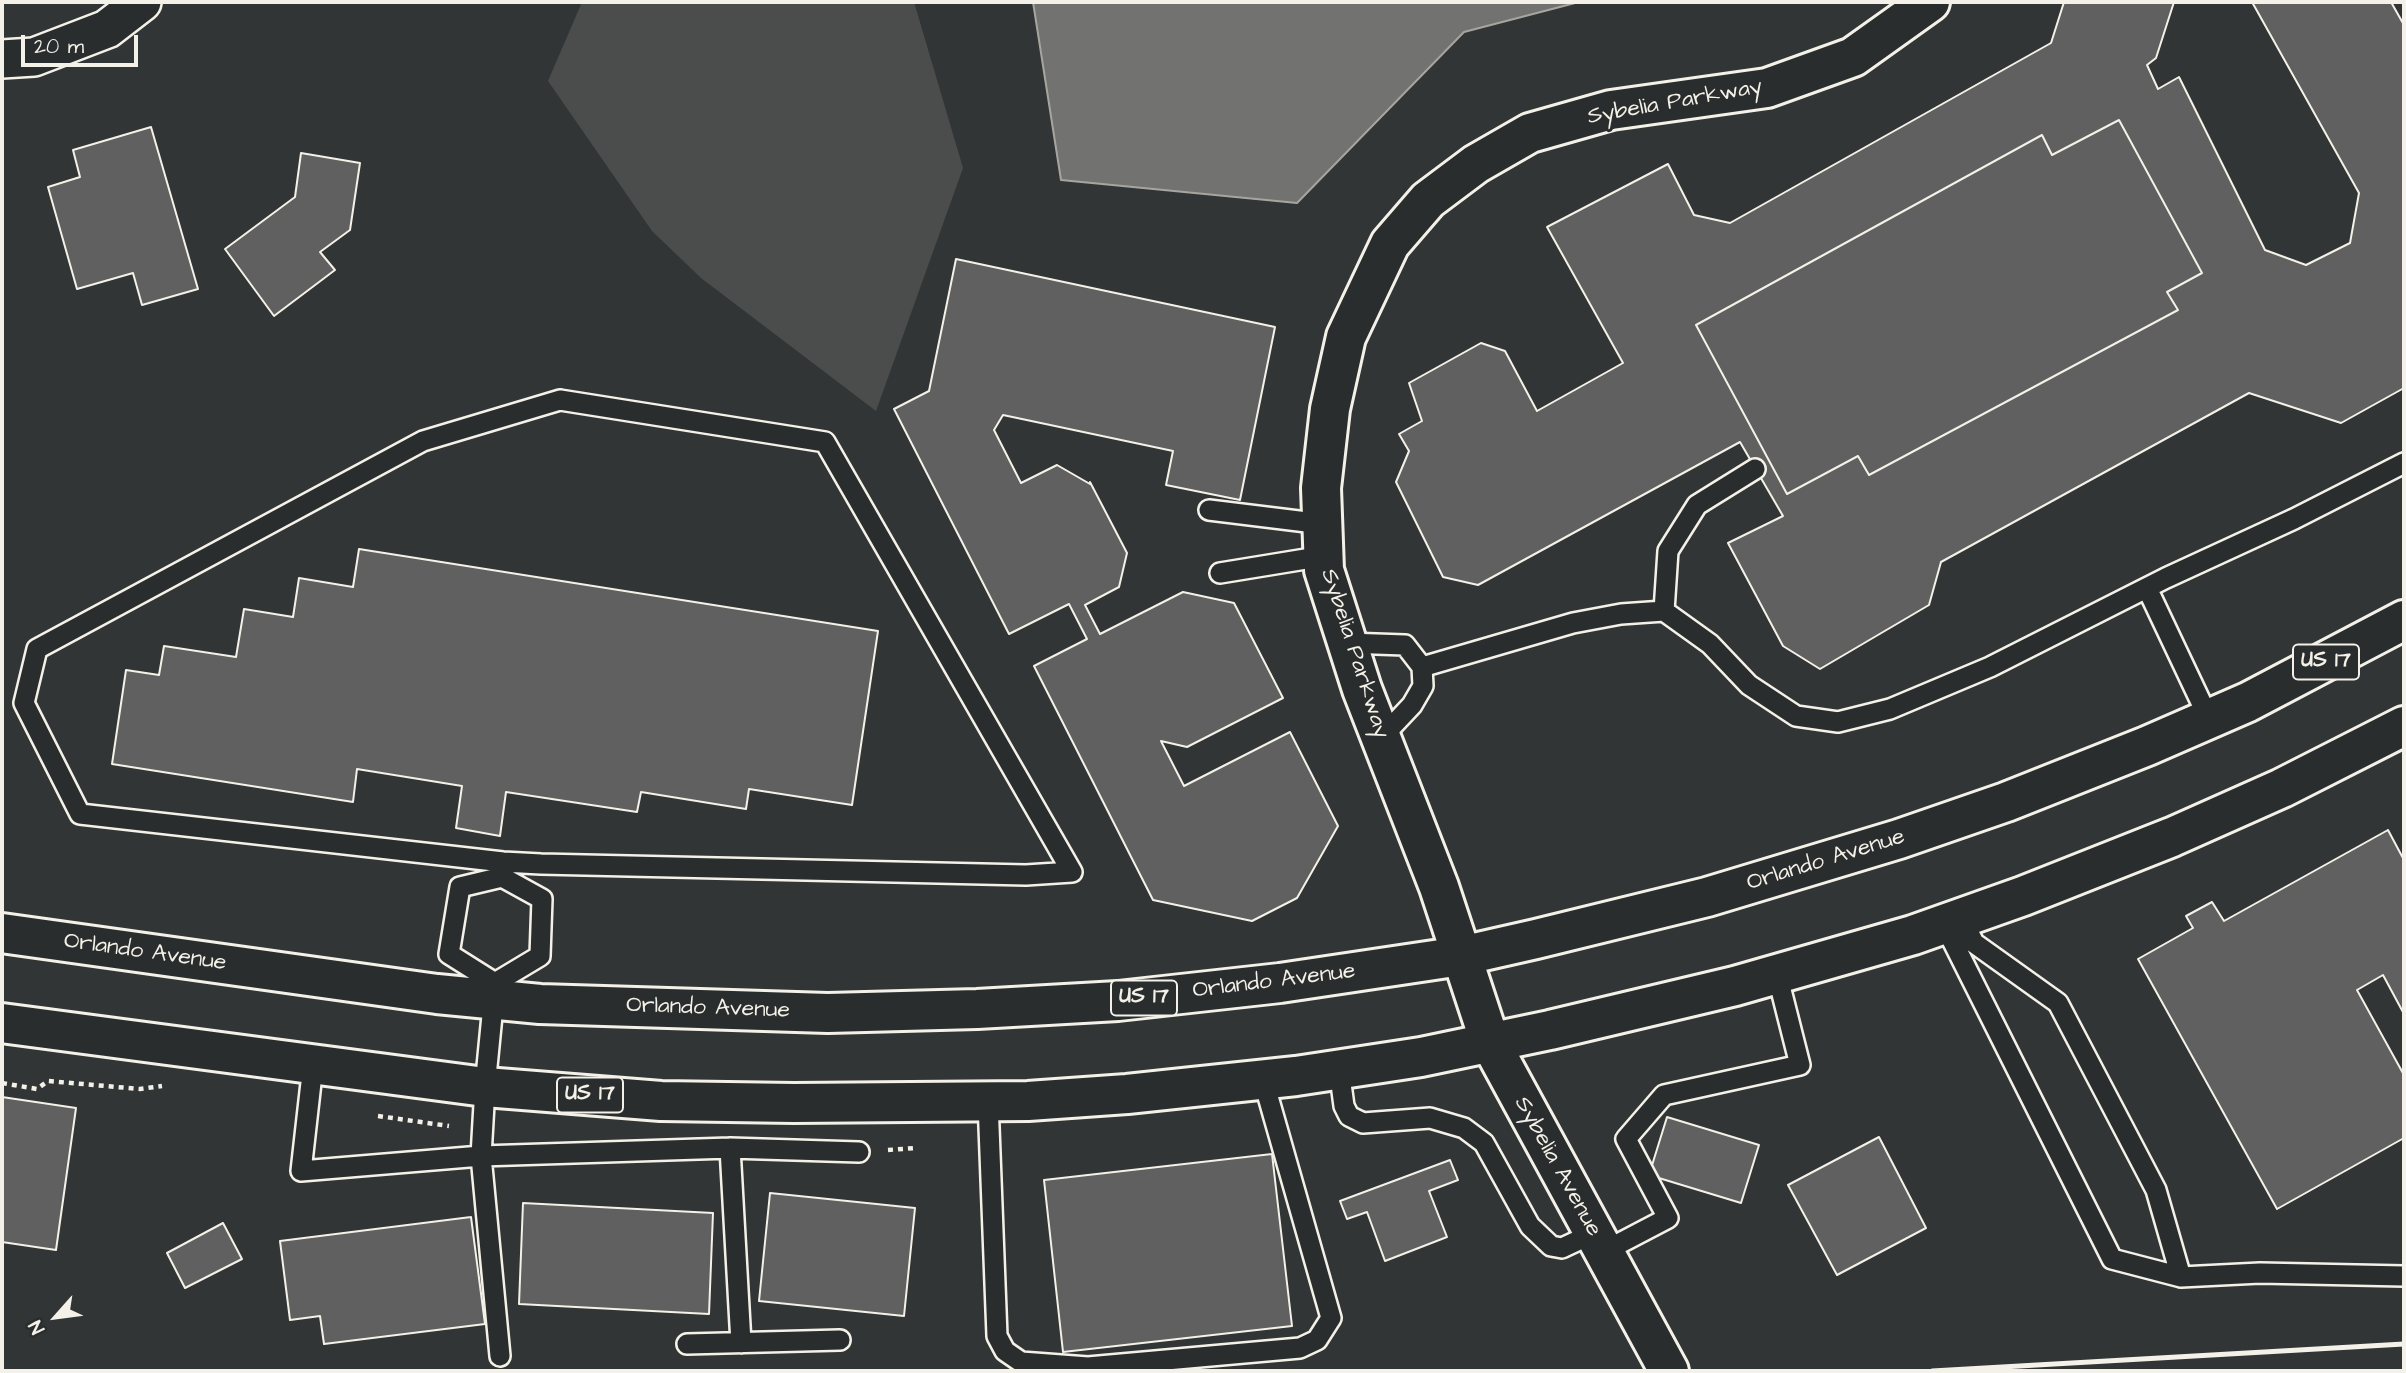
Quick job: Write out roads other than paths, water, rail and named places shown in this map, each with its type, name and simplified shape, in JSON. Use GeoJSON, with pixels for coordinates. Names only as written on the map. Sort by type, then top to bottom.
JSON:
{"type":"FeatureCollection","features":[{"type":"Feature","properties":{"kind":"main road","name":"Sybelia Parkway"},"geometry":{"type":"LineString","coordinates":[[1461,956],[1439,887],[1347,643],[1324,570],[1321,488],[1330,409],[1346,337],[1390,244],[1428,200],[1476,164],[1531,133],[1611,110],[1767,88],[1853,57],[1930,2]]}},
{"type":"Feature","properties":{"kind":"main road","name":"Orlando Avenue"},"geometry":{"type":"LineString","coordinates":[[2,933],[494,992],[828,1013],[977,1009],[1118,1001],[1280,983],[1461,956],[1707,897],[1899,839],[2006,802],[2209,719],[2248,702],[2404,620]]}},
{"type":"Feature","properties":{"kind":"main road","name":"US 17"},"geometry":{"type":"LineString","coordinates":[[2,1023],[485,1087],[661,1101],[988,1101],[1127,1094],[1263,1079],[1421,1056],[1722,989],[1953,921],[2172,837],[2282,788],[2404,726]]}},
{"type":"Feature","properties":{"kind":"main road","name":"Sybelia Avenue"},"geometry":{"type":"LineString","coordinates":[[1461,956],[1490,1042],[1669,1371]]}},
{"type":"Feature","properties":{"kind":"street"},"geometry":{"type":"LineString","coordinates":[[2,59],[34,57],[107,29],[142,2]]}},
{"type":"Feature","properties":{"kind":"lane"},"geometry":{"type":"LineString","coordinates":[[494,992],[449,954],[460,887],[503,870],[1026,876],[1072,872],[825,442],[559,400],[423,442],[37,649],[24,703],[80,814],[503,870],[542,900],[540,956],[494,992],[485,1087],[481,1156],[500,1356]]}},
{"type":"Feature","properties":{"kind":"lane"},"geometry":{"type":"LineString","coordinates":[[1422,667],[1573,624],[1621,614],[1664,611],[1710,644],[1749,685],[1796,716],[1838,722],[1890,709],[1990,667],[2404,463]]}},
{"type":"Feature","properties":{"kind":"lane"},"geometry":{"type":"LineString","coordinates":[[1664,611],[1668,551],[1696,505],[1755,469]]}},
{"type":"Feature","properties":{"kind":"lane"},"geometry":{"type":"LineString","coordinates":[[1209,510],[1323,540]]}},
{"type":"Feature","properties":{"kind":"lane"},"geometry":{"type":"LineString","coordinates":[[1220,573],[1323,540]]}},
{"type":"Feature","properties":{"kind":"lane"},"geometry":{"type":"LineString","coordinates":[[2147,588],[2209,719]]}},
{"type":"Feature","properties":{"kind":"lane"},"geometry":{"type":"LineString","coordinates":[[1347,643],[1405,645],[1422,667],[1423,686],[1412,705],[1381,738]]}},
{"type":"Feature","properties":{"kind":"lane"},"geometry":{"type":"LineString","coordinates":[[1953,921],[2112,1259],[2181,1277],[2260,1273],[2404,1276]]}},
{"type":"Feature","properties":{"kind":"lane"},"geometry":{"type":"LineString","coordinates":[[1953,921],[1974,943],[2058,1003],[2156,1190],[2181,1277]]}},
{"type":"Feature","properties":{"kind":"lane"},"geometry":{"type":"LineString","coordinates":[[1339,1069],[1344,1106],[1349,1115],[1363,1123],[1430,1118],[1464,1128],[1484,1143],[1530,1226],[1551,1245],[1562,1248],[1599,1243],[1668,1218],[1626,1139],[1664,1095],[1800,1065],[1777,974]]}},
{"type":"Feature","properties":{"kind":"lane"},"geometry":{"type":"LineString","coordinates":[[313,1065],[300,1171],[481,1156],[730,1148],[859,1152]]}},
{"type":"Feature","properties":{"kind":"lane"},"geometry":{"type":"LineString","coordinates":[[988,1101],[997,1336],[1005,1351],[1021,1363],[1087,1367],[1300,1348],[1317,1340],[1331,1318],[1263,1079]]}},
{"type":"Feature","properties":{"kind":"lane"},"geometry":{"type":"LineString","coordinates":[[730,1148],[741,1343]]}},
{"type":"Feature","properties":{"kind":"lane"},"geometry":{"type":"LineString","coordinates":[[687,1344],[840,1340]]}},
{"type":"Feature","properties":{"kind":"railway"},"geometry":{"type":"LineString","coordinates":[[1932,1371],[2404,1344]]}}]}
